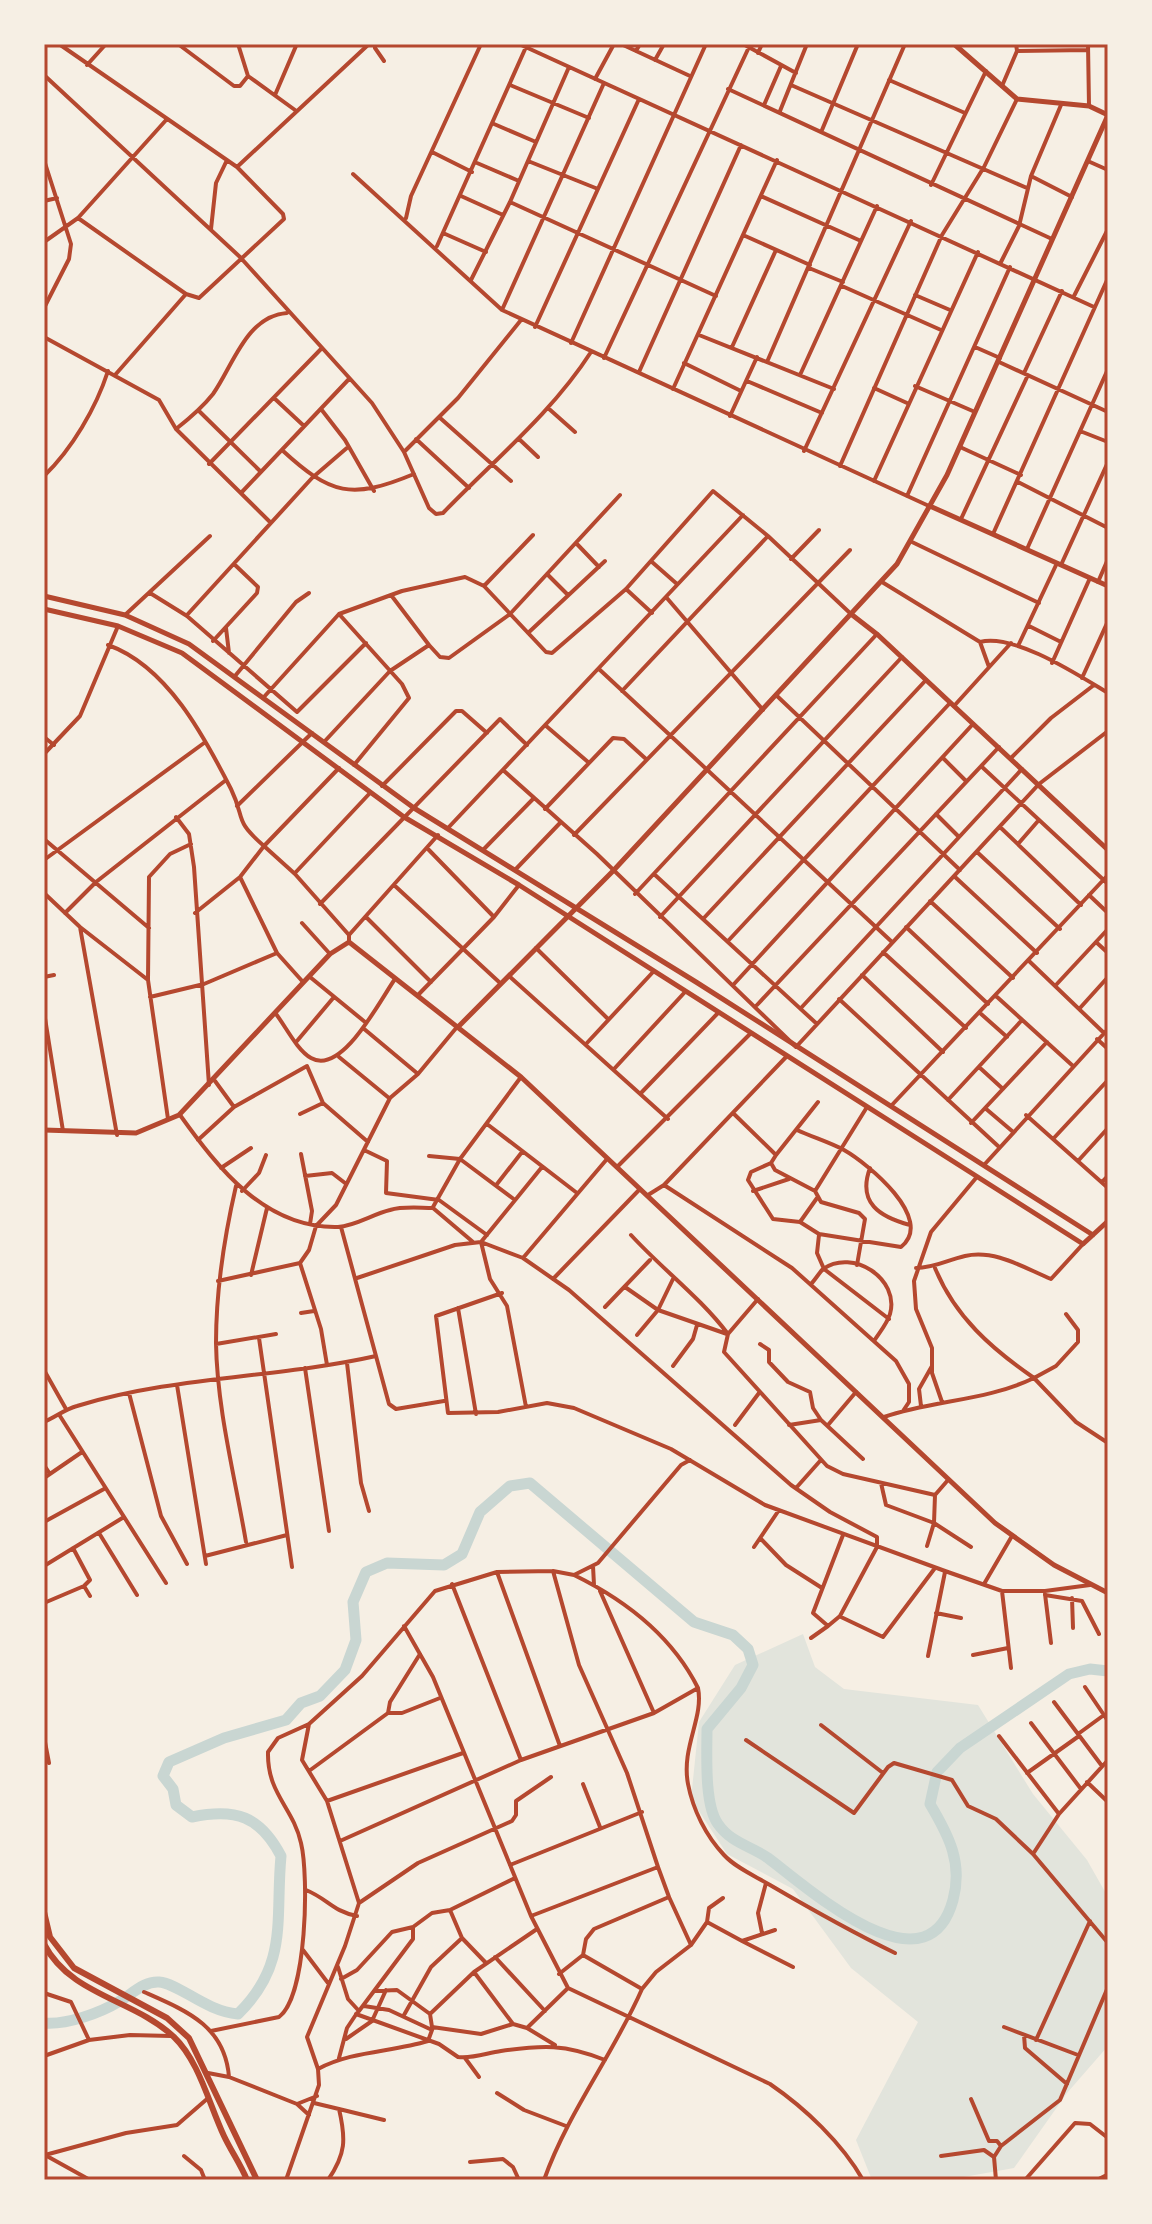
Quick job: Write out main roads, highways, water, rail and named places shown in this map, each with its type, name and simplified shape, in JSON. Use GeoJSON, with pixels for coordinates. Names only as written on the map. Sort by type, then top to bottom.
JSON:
{"type":"FeatureCollection","features":[{"type":"Feature","properties":{"kind":"main road"},"geometry":{"type":"LineString","coordinates":[[44,1912],[50,1937],[65,1960],[149,2007],[189,2038],[257,2180]]}},
{"type":"Feature","properties":{"kind":"main road"},"geometry":{"type":"LineString","coordinates":[[44,1944],[59,1966],[96,1993],[173,2036],[191,2062],[247,2180]]}},
{"type":"Feature","properties":{"kind":"waterway"},"geometry":{"type":"LineString","coordinates":[[44,2023],[63,2022],[93,2014],[154,1982],[176,1987],[215,2008],[238,2014],[254,1995],[272,1959],[278,1921],[281,1856],[264,1832],[245,1818],[222,1814],[192,1817],[176,1805],[173,1789],[163,1776],[169,1762],[224,1738],[286,1720],[301,1703],[320,1696],[345,1670],[356,1640],[353,1602],[366,1572],[387,1563],[444,1565],[462,1554],[480,1512],[510,1486],[530,1483],[694,1622],[733,1635],[748,1649],[753,1665],[741,1688],[707,1729],[710,1805],[718,1824],[729,1836],[768,1858],[837,1910],[894,1937],[919,1938],[939,1927],[953,1900],[955,1862],[943,1827],[930,1804],[937,1772],[960,1748],[1069,1674],[1090,1669],[1108,1671]]}}]}
